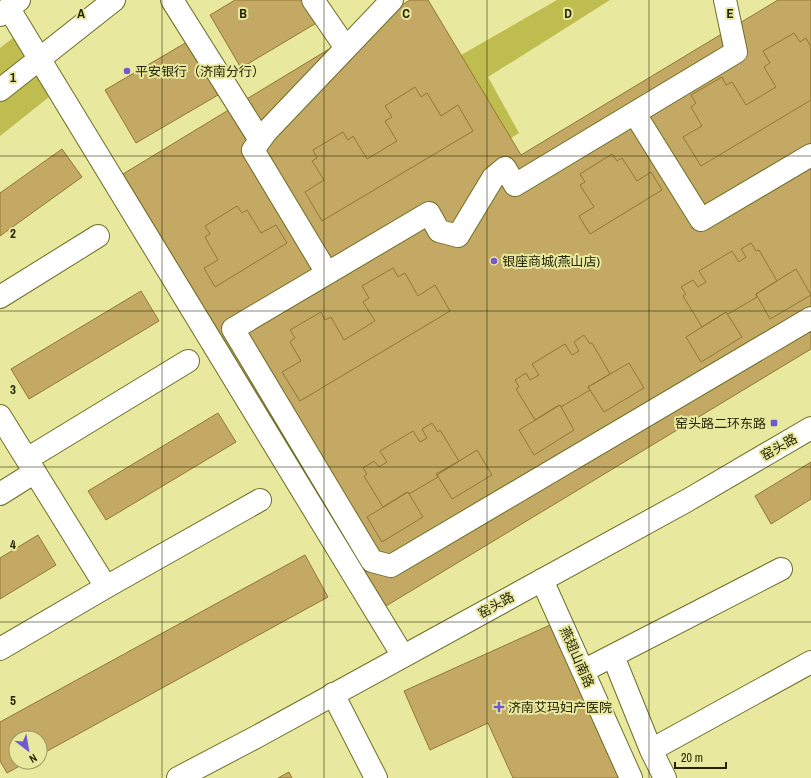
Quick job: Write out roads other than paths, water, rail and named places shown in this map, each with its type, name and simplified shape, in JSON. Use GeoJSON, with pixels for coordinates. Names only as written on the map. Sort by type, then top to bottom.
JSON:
{"type":"FeatureCollection","features":[{"type":"Feature","properties":{"kind":"street"},"geometry":{"type":"LineString","coordinates":[[0,90],[114,0]]}},
{"type":"Feature","properties":{"kind":"street"},"geometry":{"type":"LineString","coordinates":[[172,0],[260,140]]}},
{"type":"Feature","properties":{"kind":"street"},"geometry":{"type":"LineString","coordinates":[[313,0],[346,48]]}},
{"type":"Feature","properties":{"kind":"street"},"geometry":{"type":"LineString","coordinates":[[327,273],[253,150],[266,132],[392,0]]}},
{"type":"Feature","properties":{"kind":"street"},"geometry":{"type":"LineString","coordinates":[[725,0],[736,52],[515,185],[505,168],[493,178],[458,236],[439,231],[429,213],[233,328],[372,561],[391,566],[811,318]]}},
{"type":"Feature","properties":{"kind":"street"},"geometry":{"type":"LineString","coordinates":[[9,8],[404,656]]}},
{"type":"Feature","properties":{"kind":"street"},"geometry":{"type":"LineString","coordinates":[[634,114],[701,220],[811,155]]}},
{"type":"Feature","properties":{"kind":"street"},"geometry":{"type":"LineString","coordinates":[[0,297],[98,236]]}},
{"type":"Feature","properties":{"kind":"street"},"geometry":{"type":"LineString","coordinates":[[0,494],[31,466],[188,361]]}},
{"type":"Feature","properties":{"kind":"street"},"geometry":{"type":"LineString","coordinates":[[0,416],[106,587]]}},
{"type":"Feature","properties":{"kind":"street","name":"窑头路"},"geometry":{"type":"LineString","coordinates":[[178,778],[688,500],[811,428]]}},
{"type":"Feature","properties":{"kind":"street"},"geometry":{"type":"LineString","coordinates":[[0,649],[260,500]]}},
{"type":"Feature","properties":{"kind":"street"},"geometry":{"type":"LineString","coordinates":[[583,671],[781,569]]}},
{"type":"Feature","properties":{"kind":"street","name":"燕翅山南路"},"geometry":{"type":"LineString","coordinates":[[542,580],[632,778]]}},
{"type":"Feature","properties":{"kind":"street"},"geometry":{"type":"LineString","coordinates":[[613,656],[651,750],[665,778]]}},
{"type":"Feature","properties":{"kind":"street"},"geometry":{"type":"LineString","coordinates":[[651,750],[811,662]]}},
{"type":"Feature","properties":{"kind":"street"},"geometry":{"type":"LineString","coordinates":[[333,694],[376,778]]}},
{"type":"Feature","properties":{"kind":"place","name":"平安银行（济南分行）"},"geometry":{"type":"Point","coordinates":[127,71]}},
{"type":"Feature","properties":{"kind":"place","name":"银座商城(燕山店)"},"geometry":{"type":"Point","coordinates":[494,261]}},
{"type":"Feature","properties":{"kind":"place","name":"窑头路二环东路"},"geometry":{"type":"Point","coordinates":[774,423]}},
{"type":"Feature","properties":{"kind":"place","name":"济南艾玛妇产医院"},"geometry":{"type":"Point","coordinates":[499,707]}}]}
